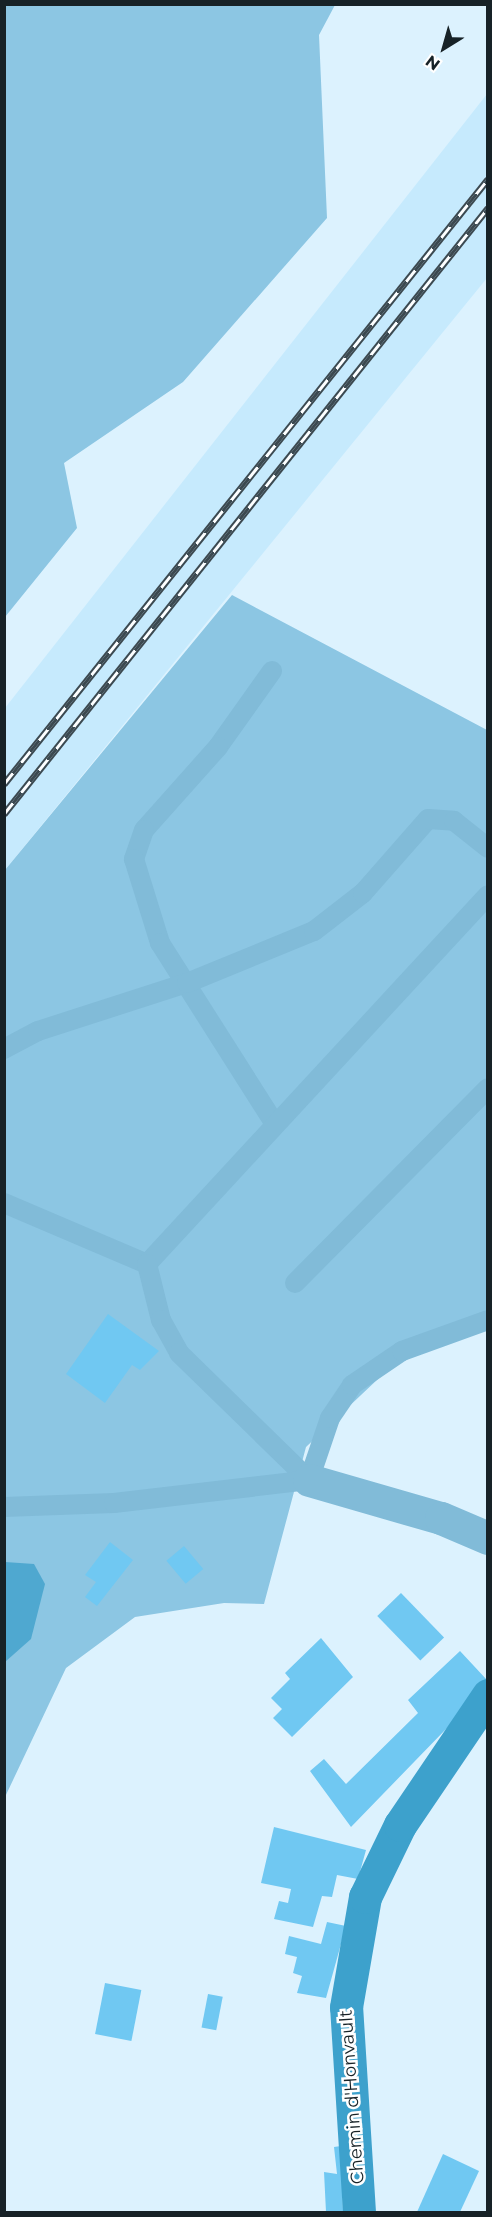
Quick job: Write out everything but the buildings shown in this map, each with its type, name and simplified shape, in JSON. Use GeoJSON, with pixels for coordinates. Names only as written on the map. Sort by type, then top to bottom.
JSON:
{"type":"FeatureCollection","features":[{"type":"Feature","properties":{"kind":"street"},"geometry":{"type":"LineString","coordinates":[[309,1480],[441,1518],[488,1538]]}},
{"type":"Feature","properties":{"kind":"street","name":"Chemin d'Honvault"},"geometry":{"type":"LineString","coordinates":[[358,2212],[346,2007],[365,1897],[400,1825],[488,1695]]}},
{"type":"Feature","properties":{"kind":"lane"},"geometry":{"type":"LineString","coordinates":[[272,671],[134,849],[154,929],[275,1124]]}},
{"type":"Feature","properties":{"kind":"lane"},"geometry":{"type":"LineString","coordinates":[[4,1049],[38,1031],[187,983],[292,943],[333,920],[428,819],[454,821],[488,848]]}},
{"type":"Feature","properties":{"kind":"lane"},"geometry":{"type":"LineString","coordinates":[[147,1264],[488,895]]}},
{"type":"Feature","properties":{"kind":"lane"},"geometry":{"type":"LineString","coordinates":[[295,1283],[488,1088]]}},
{"type":"Feature","properties":{"kind":"lane"},"geometry":{"type":"LineString","coordinates":[[4,1203],[147,1264]]}},
{"type":"Feature","properties":{"kind":"lane"},"geometry":{"type":"LineString","coordinates":[[147,1264],[161,1320],[179,1353],[309,1480]]}},
{"type":"Feature","properties":{"kind":"lane"},"geometry":{"type":"LineString","coordinates":[[309,1480],[330,1418],[352,1385],[402,1351],[488,1320]]}},
{"type":"Feature","properties":{"kind":"lane"},"geometry":{"type":"LineString","coordinates":[[4,1507],[124,1502],[309,1480]]}},
{"type":"Feature","properties":{"kind":"lane"},"geometry":{"type":"LineString","coordinates":[[4,1496],[24,1505]]}},
{"type":"Feature","properties":{"kind":"shaded area"},"geometry":{"type":"Polygon","coordinates":[[[5,4],[335,5],[319,35],[327,218],[183,382],[64,463],[77,528],[5,617],[5,4]]]}},
{"type":"Feature","properties":{"kind":"shaded area"},"geometry":{"type":"Polygon","coordinates":[[[487,94],[487,278],[5,870],[5,708],[487,94]]]}},
{"type":"Feature","properties":{"kind":"shaded area"},"geometry":{"type":"Polygon","coordinates":[[[232,595],[487,730],[487,1328],[397,1361],[306,1447],[264,1604],[224,1603],[135,1617],[66,1668],[5,1797],[5,870],[232,595]]]}},
{"type":"Feature","properties":{"kind":"shaded area"},"geometry":{"type":"Polygon","coordinates":[[[5,1562],[34,1564],[45,1584],[31,1639],[5,1662],[5,1562]]]}},
{"type":"Feature","properties":{"kind":"railway"},"geometry":{"type":"LineString","coordinates":[[4,784],[488,179]]}},
{"type":"Feature","properties":{"kind":"railway"},"geometry":{"type":"LineString","coordinates":[[4,814],[488,208]]}}]}
